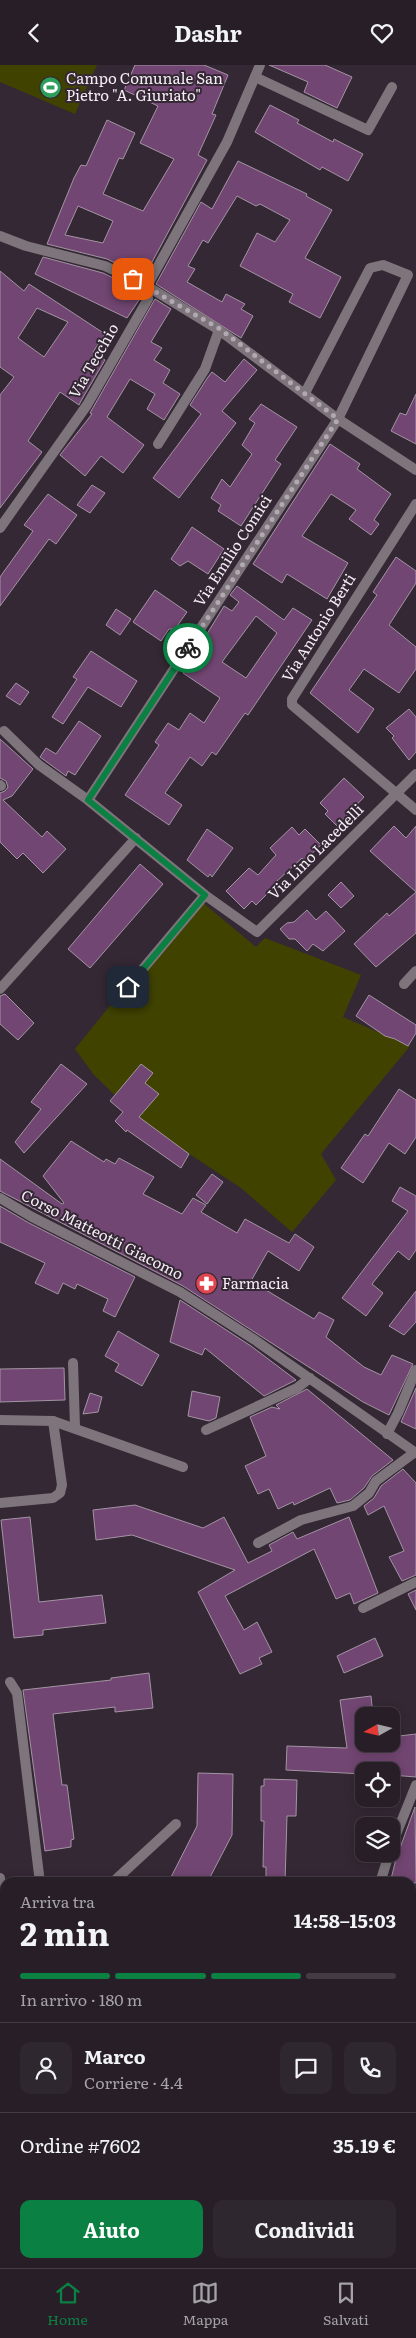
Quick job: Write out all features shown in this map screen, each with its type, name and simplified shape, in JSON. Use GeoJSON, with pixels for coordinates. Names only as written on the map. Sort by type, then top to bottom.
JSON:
{"type":"FeatureCollection","features":[{"type":"Feature","properties":{"kind":"street","name":"Via Tecchio"},"geometry":{"type":"LineString","coordinates":[[0,529],[87,405],[148,299],[146,286],[228,142],[260,65]]}},
{"type":"Feature","properties":{"kind":"street"},"geometry":{"type":"LineString","coordinates":[[255,77],[368,130],[392,87]]}},
{"type":"Feature","properties":{"kind":"street"},"geometry":{"type":"LineString","coordinates":[[0,236],[26,246],[105,266],[146,286],[220,329],[338,419],[416,470]]}},
{"type":"Feature","properties":{"kind":"street","name":"Via Emilio Comici"},"geometry":{"type":"LineString","coordinates":[[88,800],[338,419],[408,275],[382,265],[370,268],[305,393]]}},
{"type":"Feature","properties":{"kind":"street"},"geometry":{"type":"LineString","coordinates":[[158,444],[205,369],[220,329]]}},
{"type":"Feature","properties":{"kind":"street","name":"Via Antonio Berti"},"geometry":{"type":"LineString","coordinates":[[396,792],[292,705],[292,699],[416,504]]}},
{"type":"Feature","properties":{"kind":"street"},"geometry":{"type":"LineString","coordinates":[[4,731],[39,765],[136,837],[205,895],[115,1002]]}},
{"type":"Feature","properties":{"kind":"street","name":"Via Lino Lacedelli"},"geometry":{"type":"LineString","coordinates":[[205,895],[257,932],[416,774]]}},
{"type":"Feature","properties":{"kind":"street"},"geometry":{"type":"LineString","coordinates":[[396,792],[416,810]]}},
{"type":"Feature","properties":{"kind":"street"},"geometry":{"type":"LineString","coordinates":[[0,989],[136,837]]}},
{"type":"Feature","properties":{"kind":"street"},"geometry":{"type":"LineString","coordinates":[[404,984],[416,971]]}},
{"type":"Feature","properties":{"kind":"street","name":"Corso Matteotti Giacomo"},"geometry":{"type":"LineString","coordinates":[[0,1198],[32,1217],[180,1292],[310,1378],[416,1453]]}},
{"type":"Feature","properties":{"kind":"street"},"geometry":{"type":"LineString","coordinates":[[73,1363],[75,1427]]}},
{"type":"Feature","properties":{"kind":"street"},"geometry":{"type":"LineString","coordinates":[[387,1434],[416,1371]]}},
{"type":"Feature","properties":{"kind":"street"},"geometry":{"type":"LineString","coordinates":[[206,1430],[297,1388],[310,1378]]}},
{"type":"Feature","properties":{"kind":"street"},"geometry":{"type":"LineString","coordinates":[[0,1420],[54,1421],[183,1467]]}},
{"type":"Feature","properties":{"kind":"street"},"geometry":{"type":"LineString","coordinates":[[0,1503],[53,1498],[60,1493],[62,1485],[54,1421]]}},
{"type":"Feature","properties":{"kind":"street"},"geometry":{"type":"LineString","coordinates":[[258,1543],[301,1520],[353,1506],[369,1493],[376,1481],[416,1453]]}},
{"type":"Feature","properties":{"kind":"street"},"geometry":{"type":"LineString","coordinates":[[363,1608],[416,1582]]}},
{"type":"Feature","properties":{"kind":"street"},"geometry":{"type":"LineString","coordinates":[[10,1682],[17,1693],[39,1877]]}},
{"type":"Feature","properties":{"kind":"street"},"geometry":{"type":"LineString","coordinates":[[400,1825],[416,1785]]}},
{"type":"Feature","properties":{"kind":"street"},"geometry":{"type":"LineString","coordinates":[[119,1877],[176,1825]]}},
{"type":"Feature","properties":{"kind":"street"},"geometry":{"type":"LineString","coordinates":[[382,1877],[387,1862]]}},
{"type":"Feature","properties":{"kind":"shaded area","name":"Campo Comunale San Pietro \"A. Giuriato\""},"geometry":{"type":"Polygon","coordinates":[[[0,65],[97,65],[75,114],[0,82],[0,65]]]}},
{"type":"Feature","properties":{"kind":"shaded area"},"geometry":{"type":"Polygon","coordinates":[[[202,902],[256,947],[265,938],[361,975],[343,1017],[410,1046],[321,1154],[336,1180],[292,1232],[241,1188],[147,1126],[94,1075],[75,1049],[154,951],[202,902]]]}},
{"type":"Feature","properties":{"kind":"building"},"geometry":{"type":"Polygon","coordinates":[[[135,65],[204,65],[228,75],[212,114],[216,115],[198,155],[207,160],[144,277],[107,259],[47,244],[74,178],[81,165],[86,166],[107,120],[135,133],[123,159],[119,158],[103,194],[143,211],[174,159],[140,143],[158,106],[124,90],[135,65]],[[78,206],[65,235],[103,243],[113,221],[78,206]]]}},
{"type":"Feature","properties":{"kind":"building"},"geometry":{"type":"Polygon","coordinates":[[[269,65],[325,65],[352,77],[337,108],[304,92],[308,82],[269,65]]]}},
{"type":"Feature","properties":{"kind":"building"},"geometry":{"type":"Polygon","coordinates":[[[270,105],[299,120],[297,123],[333,142],[334,139],[363,154],[348,181],[322,167],[320,170],[255,132],[270,105]]]}},
{"type":"Feature","properties":{"kind":"building"},"geometry":{"type":"Polygon","coordinates":[[[238,161],[307,194],[306,196],[332,210],[305,258],[341,277],[320,318],[289,302],[293,294],[240,266],[257,233],[275,242],[290,220],[260,204],[256,206],[237,196],[208,243],[203,240],[188,266],[195,269],[187,282],[222,302],[226,294],[245,304],[241,309],[253,316],[241,338],[156,284],[201,202],[212,209],[238,161]]]}},
{"type":"Feature","properties":{"kind":"building"},"geometry":{"type":"Polygon","coordinates":[[[43,257],[103,273],[140,291],[141,297],[127,318],[35,274],[43,257]]]}},
{"type":"Feature","properties":{"kind":"building"},"geometry":{"type":"Polygon","coordinates":[[[0,271],[24,291],[29,284],[105,334],[93,352],[105,360],[79,405],[60,392],[28,441],[42,452],[0,508],[0,395],[14,377],[0,367],[0,271]],[[37,308],[18,338],[44,357],[68,322],[37,308]]]}},
{"type":"Feature","properties":{"kind":"building"},"geometry":{"type":"Polygon","coordinates":[[[155,299],[171,309],[151,342],[162,348],[154,360],[170,370],[163,383],[180,394],[164,420],[147,409],[155,394],[130,379],[107,417],[144,445],[123,473],[101,456],[85,476],[60,455],[92,414],[90,413],[155,299]]]}},
{"type":"Feature","properties":{"kind":"building"},"geometry":{"type":"Polygon","coordinates":[[[244,359],[257,370],[222,411],[236,423],[179,498],[153,478],[201,414],[190,405],[208,377],[212,372],[225,382],[244,359]]]}},
{"type":"Feature","properties":{"kind":"building"},"geometry":{"type":"Polygon","coordinates":[[[416,394],[416,444],[391,431],[400,413],[406,415],[416,394]]]}},
{"type":"Feature","properties":{"kind":"building"},"geometry":{"type":"Polygon","coordinates":[[[261,404],[297,427],[275,460],[281,464],[241,526],[218,511],[221,505],[211,498],[222,479],[230,487],[252,454],[242,445],[255,423],[249,419],[261,404]]]}},
{"type":"Feature","properties":{"kind":"building"},"geometry":{"type":"Polygon","coordinates":[[[330,444],[360,464],[357,469],[391,494],[374,520],[379,524],[371,535],[349,519],[356,510],[331,494],[302,536],[348,563],[327,599],[287,574],[282,583],[253,564],[330,444]]]}},
{"type":"Feature","properties":{"kind":"building"},"geometry":{"type":"Polygon","coordinates":[[[92,485],[105,493],[90,513],[77,505],[92,485]]]}},
{"type":"Feature","properties":{"kind":"building"},"geometry":{"type":"Polygon","coordinates":[[[48,494],[77,515],[56,544],[49,539],[0,606],[0,577],[33,531],[24,525],[48,494]]]}},
{"type":"Feature","properties":{"kind":"building"},"geometry":{"type":"Polygon","coordinates":[[[192,527],[224,549],[208,574],[188,561],[180,566],[171,559],[192,527]]]}},
{"type":"Feature","properties":{"kind":"building"},"geometry":{"type":"Polygon","coordinates":[[[396,557],[416,571],[416,583],[389,625],[416,647],[416,669],[399,693],[364,669],[349,690],[374,709],[358,733],[310,693],[377,595],[373,592],[396,557]]]}},
{"type":"Feature","properties":{"kind":"building"},"geometry":{"type":"Polygon","coordinates":[[[237,586],[284,620],[293,608],[312,620],[248,715],[245,713],[216,755],[212,752],[202,766],[190,757],[165,793],[182,805],[169,825],[125,795],[159,745],[155,742],[168,723],[179,730],[190,713],[204,723],[220,698],[183,673],[224,606],[232,611],[239,602],[230,595],[237,586]],[[256,616],[222,662],[246,678],[277,633],[256,616]]]}},
{"type":"Feature","properties":{"kind":"building"},"geometry":{"type":"Polygon","coordinates":[[[155,590],[187,612],[175,629],[169,629],[161,641],[133,622],[155,590]]]}},
{"type":"Feature","properties":{"kind":"building"},"geometry":{"type":"Polygon","coordinates":[[[116,609],[131,619],[120,635],[106,625],[116,609]]]}},
{"type":"Feature","properties":{"kind":"building"},"geometry":{"type":"Polygon","coordinates":[[[91,651],[137,681],[121,707],[88,687],[63,724],[52,717],[77,679],[73,677],[91,651]]]}},
{"type":"Feature","properties":{"kind":"building"},"geometry":{"type":"Polygon","coordinates":[[[16,683],[29,692],[20,705],[6,696],[16,683]]]}},
{"type":"Feature","properties":{"kind":"building"},"geometry":{"type":"Polygon","coordinates":[[[409,709],[416,717],[416,752],[409,760],[392,738],[394,736],[386,728],[409,709]]]}},
{"type":"Feature","properties":{"kind":"building"},"geometry":{"type":"Polygon","coordinates":[[[79,721],[101,736],[75,775],[68,771],[66,776],[40,757],[46,748],[56,754],[79,721]]]}},
{"type":"Feature","properties":{"kind":"building"},"geometry":{"type":"Polygon","coordinates":[[[0,739],[33,769],[12,796],[3,800],[42,837],[47,831],[66,849],[43,873],[23,853],[17,859],[0,842],[0,793],[8,787],[6,781],[0,778],[0,739]]]}},
{"type":"Feature","properties":{"kind":"building"},"geometry":{"type":"Polygon","coordinates":[[[344,778],[364,797],[337,826],[325,814],[328,811],[320,803],[344,778]]]}},
{"type":"Feature","properties":{"kind":"building"},"geometry":{"type":"Polygon","coordinates":[[[394,826],[406,838],[416,826],[416,892],[370,851],[394,826]]]}},
{"type":"Feature","properties":{"kind":"building"},"geometry":{"type":"Polygon","coordinates":[[[292,827],[299,835],[305,829],[321,845],[304,861],[302,858],[276,882],[278,883],[256,905],[252,901],[244,909],[226,891],[249,868],[258,875],[276,855],[270,848],[292,827]]]}},
{"type":"Feature","properties":{"kind":"building"},"geometry":{"type":"Polygon","coordinates":[[[207,829],[233,848],[212,877],[210,874],[208,877],[187,860],[207,829]]]}},
{"type":"Feature","properties":{"kind":"building"},"geometry":{"type":"Polygon","coordinates":[[[140,864],[163,884],[90,968],[68,949],[140,864]]]}},
{"type":"Feature","properties":{"kind":"building"},"geometry":{"type":"Polygon","coordinates":[[[341,882],[354,896],[341,908],[328,895],[341,882]]]}},
{"type":"Feature","properties":{"kind":"building"},"geometry":{"type":"Polygon","coordinates":[[[416,892],[416,933],[376,967],[354,944],[387,913],[389,916],[416,892]]]}},
{"type":"Feature","properties":{"kind":"building"},"geometry":{"type":"Polygon","coordinates":[[[307,910],[316,920],[326,911],[345,931],[323,951],[313,944],[307,951],[295,939],[289,939],[280,929],[287,923],[294,922],[307,910]]]}},
{"type":"Feature","properties":{"kind":"building"},"geometry":{"type":"Polygon","coordinates":[[[5,994],[34,1023],[18,1040],[0,1024],[0,996],[5,994]]]}},
{"type":"Feature","properties":{"kind":"building"},"geometry":{"type":"Polygon","coordinates":[[[369,995],[416,1025],[416,1033],[408,1046],[385,1036],[356,1016],[369,995]]]}},
{"type":"Feature","properties":{"kind":"building"},"geometry":{"type":"Polygon","coordinates":[[[61,1064],[87,1084],[24,1153],[15,1142],[41,1109],[31,1102],[61,1064]]]}},
{"type":"Feature","properties":{"kind":"building"},"geometry":{"type":"Polygon","coordinates":[[[141,1064],[153,1073],[145,1083],[159,1094],[139,1117],[189,1154],[181,1168],[127,1130],[126,1132],[115,1121],[123,1112],[110,1101],[141,1064]]]}},
{"type":"Feature","properties":{"kind":"building"},"geometry":{"type":"Polygon","coordinates":[[[399,1089],[416,1100],[416,1137],[405,1154],[389,1143],[363,1183],[341,1168],[365,1134],[368,1136],[399,1089]]]}},
{"type":"Feature","properties":{"kind":"building"},"geometry":{"type":"Polygon","coordinates":[[[71,1141],[104,1162],[106,1159],[115,1164],[119,1158],[154,1177],[143,1194],[182,1214],[193,1198],[206,1205],[201,1212],[237,1233],[245,1219],[289,1243],[295,1234],[314,1247],[299,1271],[268,1251],[251,1281],[314,1319],[319,1312],[334,1320],[326,1337],[364,1367],[381,1375],[392,1355],[413,1364],[389,1415],[363,1402],[183,1286],[0,1191],[0,1159],[62,1204],[64,1203],[43,1176],[71,1141]]]}},
{"type":"Feature","properties":{"kind":"building"},"geometry":{"type":"Polygon","coordinates":[[[212,1174],[223,1182],[207,1204],[196,1195],[212,1174]]]}},
{"type":"Feature","properties":{"kind":"building"},"geometry":{"type":"Polygon","coordinates":[[[400,1187],[416,1196],[416,1250],[409,1260],[398,1251],[372,1284],[383,1293],[366,1316],[342,1298],[408,1211],[392,1201],[400,1187]]]}},
{"type":"Feature","properties":{"kind":"building"},"geometry":{"type":"Polygon","coordinates":[[[0,1206],[29,1223],[135,1277],[115,1317],[103,1311],[108,1299],[77,1284],[75,1289],[63,1283],[58,1294],[35,1283],[45,1263],[0,1242],[0,1206]]]}},
{"type":"Feature","properties":{"kind":"building"},"geometry":{"type":"Polygon","coordinates":[[[416,1291],[416,1322],[404,1335],[389,1326],[416,1291]]]}},
{"type":"Feature","properties":{"kind":"building"},"geometry":{"type":"Polygon","coordinates":[[[180,1300],[251,1346],[296,1380],[264,1396],[205,1348],[202,1355],[170,1342],[180,1300]]]}},
{"type":"Feature","properties":{"kind":"building"},"geometry":{"type":"Polygon","coordinates":[[[118,1331],[159,1355],[142,1386],[115,1371],[119,1364],[105,1356],[118,1331]]]}},
{"type":"Feature","properties":{"kind":"building"},"geometry":{"type":"Polygon","coordinates":[[[64,1368],[65,1400],[0,1402],[0,1369],[64,1368]]]}},
{"type":"Feature","properties":{"kind":"building"},"geometry":{"type":"Polygon","coordinates":[[[416,1388],[416,1429],[401,1422],[416,1388]]]}},
{"type":"Feature","properties":{"kind":"building"},"geometry":{"type":"Polygon","coordinates":[[[307,1389],[393,1460],[372,1476],[364,1488],[350,1500],[337,1503],[330,1488],[294,1505],[293,1502],[278,1509],[269,1489],[258,1494],[245,1466],[266,1456],[250,1417],[272,1407],[280,1409],[276,1405],[307,1389]]]}},
{"type":"Feature","properties":{"kind":"building"},"geometry":{"type":"Polygon","coordinates":[[[192,1391],[220,1397],[216,1418],[209,1421],[188,1416],[192,1391]]]}},
{"type":"Feature","properties":{"kind":"building"},"geometry":{"type":"Polygon","coordinates":[[[90,1393],[102,1397],[98,1412],[83,1414],[90,1393]]]}},
{"type":"Feature","properties":{"kind":"building"},"geometry":{"type":"Polygon","coordinates":[[[403,1469],[416,1483],[416,1575],[402,1581],[389,1557],[404,1551],[384,1506],[368,1515],[364,1506],[374,1498],[381,1486],[403,1469]]]}},
{"type":"Feature","properties":{"kind":"building"},"geometry":{"type":"Polygon","coordinates":[[[135,1505],[203,1528],[224,1517],[248,1563],[272,1551],[269,1545],[293,1532],[297,1539],[349,1517],[378,1593],[354,1604],[350,1593],[336,1599],[314,1549],[225,1596],[244,1630],[257,1622],[272,1652],[259,1658],[262,1664],[240,1674],[198,1592],[235,1570],[132,1535],[96,1540],[93,1510],[135,1505]]]}},
{"type":"Feature","properties":{"kind":"building"},"geometry":{"type":"Polygon","coordinates":[[[30,1517],[39,1602],[102,1595],[106,1623],[43,1630],[43,1635],[14,1638],[1,1520],[30,1517]]]}},
{"type":"Feature","properties":{"kind":"building"},"geometry":{"type":"Polygon","coordinates":[[[416,1590],[416,1610],[408,1594],[416,1590]]]}},
{"type":"Feature","properties":{"kind":"building"},"geometry":{"type":"Polygon","coordinates":[[[375,1638],[383,1656],[344,1673],[337,1656],[375,1638]]]}},
{"type":"Feature","properties":{"kind":"building"},"geometry":{"type":"Polygon","coordinates":[[[149,1673],[153,1708],[115,1712],[115,1707],[53,1714],[62,1785],[67,1785],[74,1839],[71,1840],[71,1847],[45,1851],[23,1690],[111,1680],[111,1678],[149,1673]]]}},
{"type":"Feature","properties":{"kind":"building"},"geometry":{"type":"Polygon","coordinates":[[[371,1696],[372,1707],[355,1707],[355,1753],[400,1753],[400,1736],[416,1734],[416,1777],[400,1776],[400,1762],[355,1762],[355,1774],[286,1770],[287,1746],[347,1748],[340,1700],[371,1696]]]}},
{"type":"Feature","properties":{"kind":"building"},"geometry":{"type":"Polygon","coordinates":[[[198,1773],[233,1774],[232,1835],[210,1877],[171,1877],[197,1826],[198,1773]]]}},
{"type":"Feature","properties":{"kind":"building"},"geometry":{"type":"Polygon","coordinates":[[[264,1779],[297,1780],[296,1816],[287,1816],[285,1877],[266,1877],[266,1867],[263,1867],[264,1821],[261,1821],[261,1786],[264,1786],[264,1779]]]}},
{"type":"Feature","properties":{"kind":"building"},"geometry":{"type":"Polygon","coordinates":[[[415,1807],[416,1877],[392,1877],[395,1862],[400,1862],[400,1848],[415,1807]]]}},
{"type":"Feature","properties":{"kind":"way so far"},"geometry":{"type":"LineString","coordinates":[[133,279],[220,329],[338,419],[188,648]]}},
{"type":"Feature","properties":{"kind":"place","name":"Campo Comunale San Pietro \"A. Giuriato\""},"geometry":{"type":"Point","coordinates":[50,88]}},
{"type":"Feature","properties":{"kind":"place","name":"Farmacia"},"geometry":{"type":"Point","coordinates":[206,1284]}},
{"type":"Feature","properties":{"kind":"route"},"geometry":{"type":"LineString","coordinates":[[128,987],[205,895],[136,837],[88,800],[188,648]]}}]}
